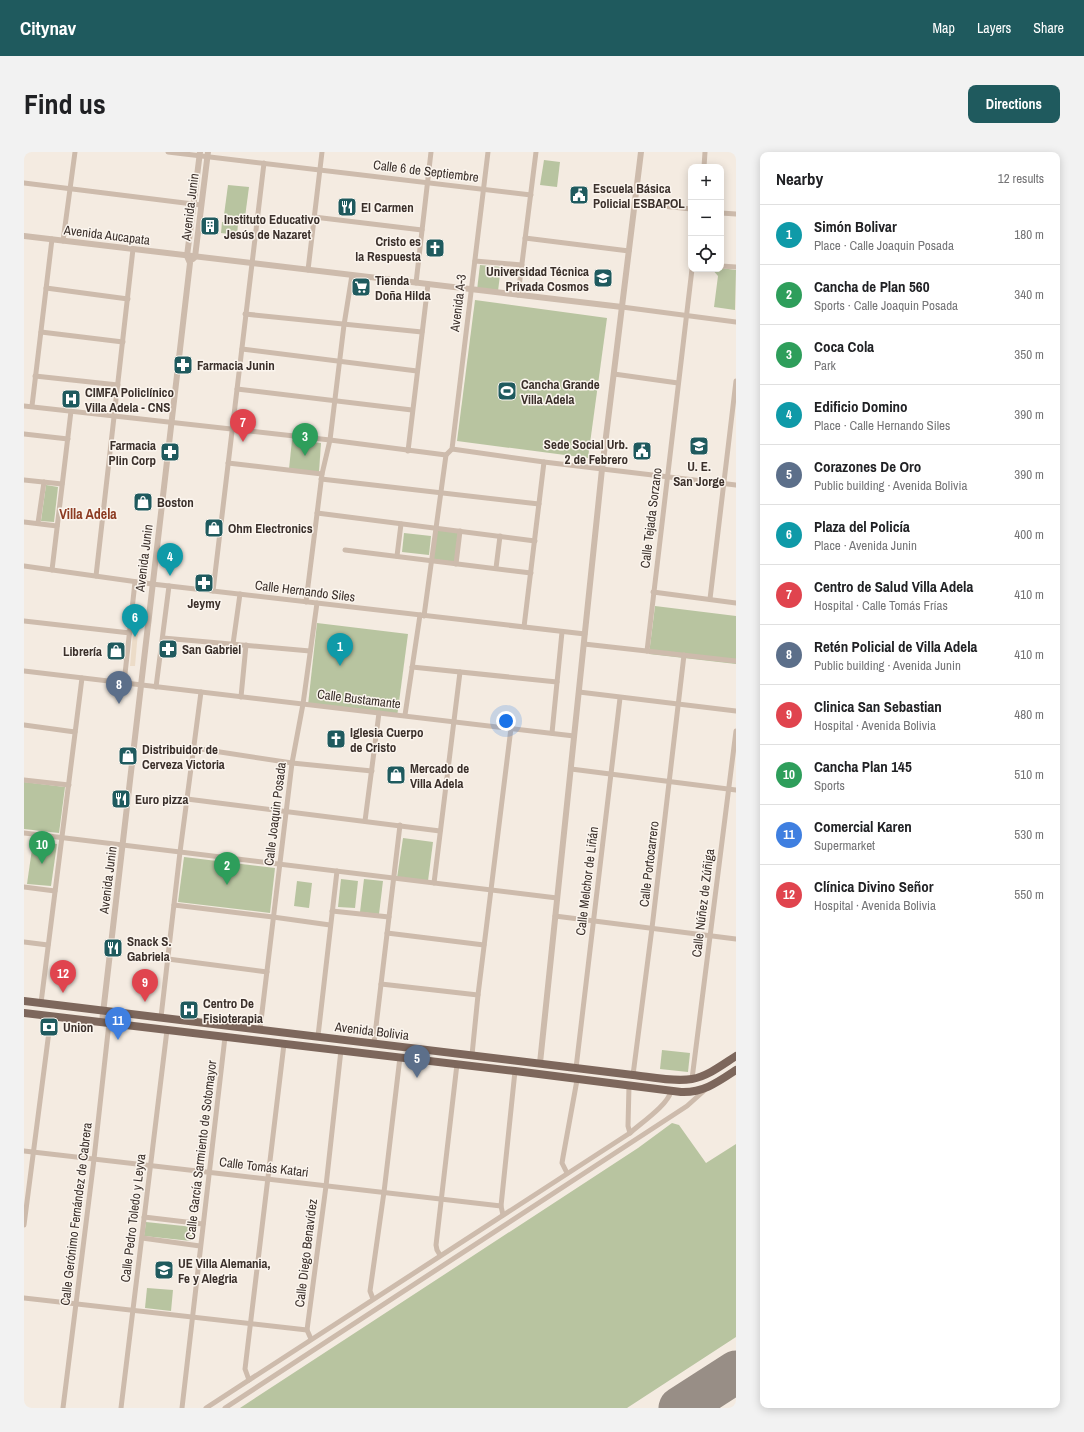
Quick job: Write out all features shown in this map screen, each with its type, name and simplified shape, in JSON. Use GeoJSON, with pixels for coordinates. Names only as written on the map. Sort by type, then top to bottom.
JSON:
{"type":"FeatureCollection","features":[{"type":"Feature","properties":{"kind":"main road","name":"Avenida Bolivia"},"geometry":{"type":"LineString","coordinates":[[24,1001],[683,1080],[692,1079],[712,1071],[736,1056]]}},
{"type":"Feature","properties":{"kind":"main road","name":"Avenida Bolivia"},"geometry":{"type":"LineString","coordinates":[[24,1013],[458,1064],[671,1091],[698,1091],[736,1070]]}},
{"type":"Feature","properties":{"kind":"street"},"geometry":{"type":"LineString","coordinates":[[63,241],[75,152]]}},
{"type":"Feature","properties":{"kind":"street","name":"Calle 6 de Septiembre"},"geometry":{"type":"LineString","coordinates":[[168,152],[208,154],[264,164],[531,194]]}},
{"type":"Feature","properties":{"kind":"street"},"geometry":{"type":"LineString","coordinates":[[308,270],[322,152]]}},
{"type":"Feature","properties":{"kind":"street"},"geometry":{"type":"LineString","coordinates":[[416,283],[431,152]]}},
{"type":"Feature","properties":{"kind":"street","name":"Avenida A-3"},"geometry":{"type":"LineString","coordinates":[[452,449],[488,152]]}},
{"type":"Feature","properties":{"kind":"street"},"geometry":{"type":"LineString","coordinates":[[518,295],[536,152]]}},
{"type":"Feature","properties":{"kind":"street"},"geometry":{"type":"LineString","coordinates":[[538,1074],[602,469],[641,152]]}},
{"type":"Feature","properties":{"kind":"street"},"geometry":{"type":"LineString","coordinates":[[704,164],[705,152]]}},
{"type":"Feature","properties":{"kind":"street","name":"Avenida Junin"},"geometry":{"type":"LineString","coordinates":[[106,1023],[104,1010],[190,263],[187,256],[192,204],[200,154]]}},
{"type":"Feature","properties":{"kind":"street","name":"Avenida Junin"},"geometry":{"type":"LineString","coordinates":[[190,263],[195,257],[208,154]]}},
{"type":"Feature","properties":{"kind":"street"},"geometry":{"type":"LineString","coordinates":[[213,591],[264,164]]}},
{"type":"Feature","properties":{"kind":"street"},"geometry":{"type":"LineString","coordinates":[[24,183],[202,205]]}},
{"type":"Feature","properties":{"kind":"street"},"geometry":{"type":"LineString","coordinates":[[634,203],[688,209]]}},
{"type":"Feature","properties":{"kind":"street"},"geometry":{"type":"LineString","coordinates":[[724,212],[736,214]]}},
{"type":"Feature","properties":{"kind":"street"},"geometry":{"type":"LineString","coordinates":[[314,216],[422,230]]}},
{"type":"Feature","properties":{"kind":"street","name":"Avenida Aucapata"},"geometry":{"type":"LineString","coordinates":[[24,236],[622,307]]}},
{"type":"Feature","properties":{"kind":"street"},"geometry":{"type":"LineString","coordinates":[[525,238],[629,251]]}},
{"type":"Feature","properties":{"kind":"street"},"geometry":{"type":"LineString","coordinates":[[32,406],[52,239]]}},
{"type":"Feature","properties":{"kind":"street"},"geometry":{"type":"LineString","coordinates":[[96,576],[133,249]]}},
{"type":"Feature","properties":{"kind":"street"},"geometry":{"type":"LineString","coordinates":[[474,261],[522,265]]}},
{"type":"Feature","properties":{"kind":"street"},"geometry":{"type":"LineString","coordinates":[[724,266],[736,267]]}},
{"type":"Feature","properties":{"kind":"street","name":"Calle Tejada Sorzano"},"geometry":{"type":"LineString","coordinates":[[647,651],[692,272]]}},
{"type":"Feature","properties":{"kind":"street"},"geometry":{"type":"LineString","coordinates":[[306,602],[322,477],[330,440],[344,325],[352,275]]}},
{"type":"Feature","properties":{"kind":"street"},"geometry":{"type":"LineString","coordinates":[[408,451],[428,284]]}},
{"type":"Feature","properties":{"kind":"street"},"geometry":{"type":"LineString","coordinates":[[46,288],[128,299]]}},
{"type":"Feature","properties":{"kind":"street"},"geometry":{"type":"LineString","coordinates":[[622,307],[686,314],[736,322]]}},
{"type":"Feature","properties":{"kind":"street"},"geometry":{"type":"LineString","coordinates":[[245,314],[422,332]]}},
{"type":"Feature","properties":{"kind":"street"},"geometry":{"type":"LineString","coordinates":[[41,332],[123,342]]}},
{"type":"Feature","properties":{"kind":"street"},"geometry":{"type":"LineString","coordinates":[[242,349],[417,371]]}},
{"type":"Feature","properties":{"kind":"street"},"geometry":{"type":"LineString","coordinates":[[614,374],[678,383]]}},
{"type":"Feature","properties":{"kind":"street"},"geometry":{"type":"LineString","coordinates":[[35,376],[118,385]]}},
{"type":"Feature","properties":{"kind":"street"},"geometry":{"type":"LineString","coordinates":[[710,599],[736,381]]}},
{"type":"Feature","properties":{"kind":"street"},"geometry":{"type":"LineString","coordinates":[[237,390],[412,410]]}},
{"type":"Feature","properties":{"kind":"street"},"geometry":{"type":"LineString","coordinates":[[24,406],[330,440],[446,455]]}},
{"type":"Feature","properties":{"kind":"street"},"geometry":{"type":"LineString","coordinates":[[52,570],[71,411]]}},
{"type":"Feature","properties":{"kind":"street"},"geometry":{"type":"LineString","coordinates":[[24,434],[68,439]]}},
{"type":"Feature","properties":{"kind":"street"},"geometry":{"type":"LineString","coordinates":[[405,716],[412,667],[432,561],[446,455],[452,449],[544,462],[736,485]]}},
{"type":"Feature","properties":{"kind":"street"},"geometry":{"type":"LineString","coordinates":[[524,627],[544,462]]}},
{"type":"Feature","properties":{"kind":"street"},"geometry":{"type":"LineString","coordinates":[[228,463],[440,493],[539,504]]}},
{"type":"Feature","properties":{"kind":"street"},"geometry":{"type":"LineString","coordinates":[[24,480],[62,484]]}},
{"type":"Feature","properties":{"kind":"street"},"geometry":{"type":"LineString","coordinates":[[38,523],[44,482]]}},
{"type":"Feature","properties":{"kind":"street"},"geometry":{"type":"LineString","coordinates":[[317,513],[535,541]]}},
{"type":"Feature","properties":{"kind":"street"},"geometry":{"type":"LineString","coordinates":[[24,522],[57,526]]}},
{"type":"Feature","properties":{"kind":"street"},"geometry":{"type":"LineString","coordinates":[[397,556],[401,524]]}},
{"type":"Feature","properties":{"kind":"street"},"geometry":{"type":"LineString","coordinates":[[456,564],[460,531]]}},
{"type":"Feature","properties":{"kind":"street"},"geometry":{"type":"LineString","coordinates":[[496,568],[500,536]]}},
{"type":"Feature","properties":{"kind":"street"},"geometry":{"type":"LineString","coordinates":[[345,550],[531,573]]}},
{"type":"Feature","properties":{"kind":"street","name":"Calle Hernando Siles"},"geometry":{"type":"LineString","coordinates":[[24,566],[135,582],[585,634]]}},
{"type":"Feature","properties":{"kind":"street","name":"Avenida Junin"},"geometry":{"type":"LineString","coordinates":[[124,683],[135,582]]}},
{"type":"Feature","properties":{"kind":"street"},"geometry":{"type":"LineString","coordinates":[[156,687],[169,586]]}},
{"type":"Feature","properties":{"kind":"street"},"geometry":{"type":"LineString","coordinates":[[653,592],[736,603]]}},
{"type":"Feature","properties":{"kind":"street"},"geometry":{"type":"LineString","coordinates":[[233,644],[240,594]]}},
{"type":"Feature","properties":{"kind":"street","name":"Calle Joaquin Posada"},"geometry":{"type":"LineString","coordinates":[[260,1029],[292,763],[303,704],[317,603]]}},
{"type":"Feature","properties":{"kind":"street"},"geometry":{"type":"LineString","coordinates":[[24,621],[130,633]]}},
{"type":"Feature","properties":{"kind":"street"},"geometry":{"type":"LineString","coordinates":[[552,733],[562,632]]}},
{"type":"Feature","properties":{"kind":"street"},"geometry":{"type":"LineString","coordinates":[[163,638],[310,651]]}},
{"type":"Feature","properties":{"kind":"street"},"geometry":{"type":"LineString","coordinates":[[584,644],[736,661]]}},
{"type":"Feature","properties":{"kind":"street"},"geometry":{"type":"LineString","coordinates":[[241,697],[246,645]]}},
{"type":"Feature","properties":{"kind":"street","name":"Calle Portocarrero"},"geometry":{"type":"LineString","coordinates":[[633,1075],[684,655]]}},
{"type":"Feature","properties":{"kind":"street"},"geometry":{"type":"LineString","coordinates":[[412,667],[557,682]]}},
{"type":"Feature","properties":{"kind":"street","name":"Calle Bustamante"},"geometry":{"type":"LineString","coordinates":[[24,671],[574,736]]}},
{"type":"Feature","properties":{"kind":"street"},"geometry":{"type":"LineString","coordinates":[[434,883],[460,672]]}},
{"type":"Feature","properties":{"kind":"street"},"geometry":{"type":"LineString","coordinates":[[41,1003],[82,678]]}},
{"type":"Feature","properties":{"kind":"street"},"geometry":{"type":"LineString","coordinates":[[161,1017],[180,852],[201,692]]}},
{"type":"Feature","properties":{"kind":"street"},"geometry":{"type":"LineString","coordinates":[[579,692],[736,711]]}},
{"type":"Feature","properties":{"kind":"street","name":"Calle Melchor de Liñán"},"geometry":{"type":"LineString","coordinates":[[576,1068],[620,698]]}},
{"type":"Feature","properties":{"kind":"street"},"geometry":{"type":"LineString","coordinates":[[365,821],[379,713]]}},
{"type":"Feature","properties":{"kind":"street"},"geometry":{"type":"LineString","coordinates":[[24,725],[76,732]]}},
{"type":"Feature","properties":{"kind":"street"},"geometry":{"type":"LineString","coordinates":[[472,1055],[511,728]]}},
{"type":"Feature","properties":{"kind":"street","name":"Calle Núñez de Zúñiga"},"geometry":{"type":"LineString","coordinates":[[692,1079],[736,731]]}},
{"type":"Feature","properties":{"kind":"street"},"geometry":{"type":"LineString","coordinates":[[194,748],[292,763],[372,771]]}},
{"type":"Feature","properties":{"kind":"street"},"geometry":{"type":"LineString","coordinates":[[571,769],[736,790]]}},
{"type":"Feature","properties":{"kind":"street"},"geometry":{"type":"LineString","coordinates":[[24,780],[69,785]]}},
{"type":"Feature","properties":{"kind":"street"},"geometry":{"type":"LineString","coordinates":[[187,799],[440,831]]}},
{"type":"Feature","properties":{"kind":"street"},"geometry":{"type":"LineString","coordinates":[[374,1043],[400,825]]}},
{"type":"Feature","properties":{"kind":"street"},"geometry":{"type":"LineString","coordinates":[[24,834],[557,898]]}},
{"type":"Feature","properties":{"kind":"street"},"geometry":{"type":"LineString","coordinates":[[318,1036],[337,871]]}},
{"type":"Feature","properties":{"kind":"street"},"geometry":{"type":"LineString","coordinates":[[24,888],[55,891]]}},
{"type":"Feature","properties":{"kind":"street"},"geometry":{"type":"LineString","coordinates":[[174,905],[330,925]]}},
{"type":"Feature","properties":{"kind":"street"},"geometry":{"type":"LineString","coordinates":[[332,911],[389,918]]}},
{"type":"Feature","properties":{"kind":"street"},"geometry":{"type":"LineString","coordinates":[[555,916],[736,939]]}},
{"type":"Feature","properties":{"kind":"street"},"geometry":{"type":"LineString","coordinates":[[387,933],[484,945]]}},
{"type":"Feature","properties":{"kind":"street"},"geometry":{"type":"LineString","coordinates":[[24,942],[48,945]]}},
{"type":"Feature","properties":{"kind":"street"},"geometry":{"type":"LineString","coordinates":[[168,959],[267,972]]}},
{"type":"Feature","properties":{"kind":"street"},"geometry":{"type":"LineString","coordinates":[[381,984],[478,995]]}},
{"type":"Feature","properties":{"kind":"street"},"geometry":{"type":"LineString","coordinates":[[24,1225],[51,1016]]}},
{"type":"Feature","properties":{"kind":"street","name":"Calle Gerónimo Fernández de Cabrera"},"geometry":{"type":"LineString","coordinates":[[63,1408],[94,1159],[106,1023]]}},
{"type":"Feature","properties":{"kind":"street","name":"Calle Pedro Toledo y Leyva"},"geometry":{"type":"LineString","coordinates":[[121,1408],[167,1030]]}},
{"type":"Feature","properties":{"kind":"street","name":"Calle García Sarmiento de Sotomayor"},"geometry":{"type":"LineString","coordinates":[[182,1408],[225,1037]]}},
{"type":"Feature","properties":{"kind":"street"},"geometry":{"type":"LineString","coordinates":[[249,1380],[245,1369],[284,1044]]}},
{"type":"Feature","properties":{"kind":"street","name":"Calle Diego Benavídez"},"geometry":{"type":"LineString","coordinates":[[307,1330],[326,1186],[340,1050]]}},
{"type":"Feature","properties":{"kind":"street"},"geometry":{"type":"LineString","coordinates":[[373,1299],[370,1291],[384,1192],[400,1058]]}},
{"type":"Feature","properties":{"kind":"street"},"geometry":{"type":"LineString","coordinates":[[440,1255],[436,1245],[458,1064]]}},
{"type":"Feature","properties":{"kind":"street"},"geometry":{"type":"LineString","coordinates":[[503,1215],[501,1206],[515,1071]]}},
{"type":"Feature","properties":{"kind":"street"},"geometry":{"type":"LineString","coordinates":[[567,1173],[562,1163],[577,1080]]}},
{"type":"Feature","properties":{"kind":"street"},"geometry":{"type":"LineString","coordinates":[[629,1086],[628,1126],[630,1133]]}},
{"type":"Feature","properties":{"kind":"street"},"geometry":{"type":"LineString","coordinates":[[225,1408],[687,1106],[709,1086]]}},
{"type":"Feature","properties":{"kind":"street"},"geometry":{"type":"LineString","coordinates":[[206,1408],[630,1133],[668,1099],[671,1091]]}},
{"type":"Feature","properties":{"kind":"street","name":"Calle Tomás Katari"},"geometry":{"type":"LineString","coordinates":[[24,1151],[501,1206]]}},
{"type":"Feature","properties":{"kind":"street"},"geometry":{"type":"LineString","coordinates":[[144,1217],[203,1224]]}},
{"type":"Feature","properties":{"kind":"street"},"geometry":{"type":"LineString","coordinates":[[142,1238],[200,1246]]}},
{"type":"Feature","properties":{"kind":"street"},"geometry":{"type":"LineString","coordinates":[[24,1298],[307,1330],[311,1339]]}},
{"type":"Feature","properties":{"kind":"green space"},"geometry":{"type":"Polygon","coordinates":[[[544,160],[560,162],[557,187],[540,185],[544,160]]]}},
{"type":"Feature","properties":{"kind":"green space"},"geometry":{"type":"Polygon","coordinates":[[[228,185],[249,187],[245,217],[224,215],[228,185]]]}},
{"type":"Feature","properties":{"kind":"green space"},"geometry":{"type":"Polygon","coordinates":[[[222,222],[238,224],[237,235],[221,233],[222,222]]]}},
{"type":"Feature","properties":{"kind":"green space"},"geometry":{"type":"Polygon","coordinates":[[[480,265],[501,267],[498,291],[477,290],[480,265]]]}},
{"type":"Feature","properties":{"kind":"green space"},"geometry":{"type":"Polygon","coordinates":[[[724,268],[736,270],[735,310],[714,307],[718,276],[715,272],[724,272],[724,268]]]}},
{"type":"Feature","properties":{"kind":"green space"},"geometry":{"type":"Polygon","coordinates":[[[475,300],[607,318],[588,458],[457,441],[475,300]]]}},
{"type":"Feature","properties":{"kind":"green space"},"geometry":{"type":"Polygon","coordinates":[[[292,440],[321,443],[319,472],[289,469],[292,440]]]}},
{"type":"Feature","properties":{"kind":"green space"},"geometry":{"type":"Polygon","coordinates":[[[46,485],[58,487],[54,522],[41,521],[46,485]]]}},
{"type":"Feature","properties":{"kind":"green space"},"geometry":{"type":"Polygon","coordinates":[[[437,530],[459,533],[455,562],[433,559],[437,530]]]}},
{"type":"Feature","properties":{"kind":"green space"},"geometry":{"type":"Polygon","coordinates":[[[404,533],[431,536],[429,555],[402,552],[404,533]]]}},
{"type":"Feature","properties":{"kind":"green space"},"geometry":{"type":"Polygon","coordinates":[[[655,606],[736,616],[736,664],[649,654],[655,606]]]}},
{"type":"Feature","properties":{"kind":"green space"},"geometry":{"type":"Polygon","coordinates":[[[317,623],[408,634],[397,717],[308,705],[317,623]]]}},
{"type":"Feature","properties":{"kind":"green space"},"geometry":{"type":"Polygon","coordinates":[[[24,782],[65,787],[59,833],[24,829],[24,782]]]}},
{"type":"Feature","properties":{"kind":"green space"},"geometry":{"type":"Polygon","coordinates":[[[403,838],[433,842],[428,881],[397,878],[403,838]]]}},
{"type":"Feature","properties":{"kind":"green space"},"geometry":{"type":"Polygon","coordinates":[[[33,842],[57,844],[51,886],[27,884],[33,842]]]}},
{"type":"Feature","properties":{"kind":"green space"},"geometry":{"type":"Polygon","coordinates":[[[184,857],[275,868],[270,913],[178,902],[184,857]]]}},
{"type":"Feature","properties":{"kind":"green space"},"geometry":{"type":"Polygon","coordinates":[[[341,879],[358,881],[355,908],[338,907],[341,879]]]}},
{"type":"Feature","properties":{"kind":"green space"},"geometry":{"type":"Polygon","coordinates":[[[364,879],[383,881],[379,914],[360,912],[364,879]]]}},
{"type":"Feature","properties":{"kind":"green space"},"geometry":{"type":"Polygon","coordinates":[[[297,881],[312,883],[309,908],[294,906],[297,881]]]}},
{"type":"Feature","properties":{"kind":"green space"},"geometry":{"type":"Polygon","coordinates":[[[662,1050],[690,1053],[688,1072],[660,1069],[662,1050]]]}},
{"type":"Feature","properties":{"kind":"green space"},"geometry":{"type":"Polygon","coordinates":[[[672,1123],[679,1125],[706,1163],[736,1144],[736,1337],[627,1408],[240,1408],[638,1148],[672,1123]]]}},
{"type":"Feature","properties":{"kind":"green space"},"geometry":{"type":"Polygon","coordinates":[[[146,1222],[193,1227],[191,1241],[144,1236],[146,1222]]]}},
{"type":"Feature","properties":{"kind":"green space"},"geometry":{"type":"Polygon","coordinates":[[[147,1288],[173,1290],[171,1311],[145,1308],[147,1288]]]}},
{"type":"Feature","properties":{"kind":"shaded area"},"geometry":{"type":"Polygon","coordinates":[[[135,609],[140,609],[135,666],[130,666],[135,609]]]}},
{"type":"Feature","properties":{"kind":"runway"},"geometry":{"type":"LineString","coordinates":[[680,1408],[736,1372]]}},
{"type":"Feature","properties":{"kind":"place","name":"Escuela Básica Policial ESBAPOL"},"geometry":{"type":"Point","coordinates":[579,195]}},
{"type":"Feature","properties":{"kind":"place","name":"El Carmen"},"geometry":{"type":"Point","coordinates":[347,207]}},
{"type":"Feature","properties":{"kind":"place","name":"Instituto Educativo Jesús de Nazaret"},"geometry":{"type":"Point","coordinates":[210,226]}},
{"type":"Feature","properties":{"kind":"place","name":"Cristo es la Respuesta"},"geometry":{"type":"Point","coordinates":[435,248]}},
{"type":"Feature","properties":{"kind":"place","name":"Universidad Técnica Privada Cosmos"},"geometry":{"type":"Point","coordinates":[603,278]}},
{"type":"Feature","properties":{"kind":"place","name":"Tienda Doña Hilda"},"geometry":{"type":"Point","coordinates":[361,287]}},
{"type":"Feature","properties":{"kind":"place","name":"Farmacia Junin"},"geometry":{"type":"Point","coordinates":[183,365]}},
{"type":"Feature","properties":{"kind":"place","name":"Cancha Grande Villa Adela"},"geometry":{"type":"Point","coordinates":[507,391]}},
{"type":"Feature","properties":{"kind":"place","name":"CIMFA Policlínico Villa Adela - CNS"},"geometry":{"type":"Point","coordinates":[71,399]}},
{"type":"Feature","properties":{"kind":"place","name":"Centro de Salud Villa Adela"},"geometry":{"type":"Point","coordinates":[243,442]}},
{"type":"Feature","properties":{"kind":"place","name":"U. E. San Jorge"},"geometry":{"type":"Point","coordinates":[699,446]}},
{"type":"Feature","properties":{"kind":"place","name":"Sede Social Urb. 2 de Febrero"},"geometry":{"type":"Point","coordinates":[642,451]}},
{"type":"Feature","properties":{"kind":"place","name":"Farmacia Plin Corp"},"geometry":{"type":"Point","coordinates":[170,452]}},
{"type":"Feature","properties":{"kind":"place","name":"Coca Cola"},"geometry":{"type":"Point","coordinates":[305,456]}},
{"type":"Feature","properties":{"kind":"place","name":"Boston"},"geometry":{"type":"Point","coordinates":[143,502]}},
{"type":"Feature","properties":{"kind":"place","name":"Ohm Electronics"},"geometry":{"type":"Point","coordinates":[214,528]}},
{"type":"Feature","properties":{"kind":"place","name":"Edificio Domino"},"geometry":{"type":"Point","coordinates":[170,576]}},
{"type":"Feature","properties":{"kind":"place","name":"Jeymy"},"geometry":{"type":"Point","coordinates":[204,583]}},
{"type":"Feature","properties":{"kind":"place","name":"Plaza del Policía"},"geometry":{"type":"Point","coordinates":[135,637]}},
{"type":"Feature","properties":{"kind":"place","name":"San Gabriel"},"geometry":{"type":"Point","coordinates":[168,649]}},
{"type":"Feature","properties":{"kind":"place","name":"Librería"},"geometry":{"type":"Point","coordinates":[116,651]}},
{"type":"Feature","properties":{"kind":"place","name":"Simón Bolivar"},"geometry":{"type":"Point","coordinates":[340,666]}},
{"type":"Feature","properties":{"kind":"place","name":"Retén Policial de Villa Adela"},"geometry":{"type":"Point","coordinates":[119,704]}},
{"type":"Feature","properties":{"kind":"place","name":"Iglesia Cuerpo de Cristo"},"geometry":{"type":"Point","coordinates":[336,739]}},
{"type":"Feature","properties":{"kind":"place","name":"Distribuidor de Cerveza Victoria"},"geometry":{"type":"Point","coordinates":[128,756]}},
{"type":"Feature","properties":{"kind":"place","name":"Mercado de Villa Adela"},"geometry":{"type":"Point","coordinates":[396,775]}},
{"type":"Feature","properties":{"kind":"place","name":"Euro pizza"},"geometry":{"type":"Point","coordinates":[121,799]}},
{"type":"Feature","properties":{"kind":"place","name":"Cancha Plan 145"},"geometry":{"type":"Point","coordinates":[42,864]}},
{"type":"Feature","properties":{"kind":"place","name":"Cancha de Plan 560"},"geometry":{"type":"Point","coordinates":[227,885]}},
{"type":"Feature","properties":{"kind":"place","name":"Snack S. Gabriela"},"geometry":{"type":"Point","coordinates":[113,948]}},
{"type":"Feature","properties":{"kind":"place","name":"Clínica Divino Señor"},"geometry":{"type":"Point","coordinates":[63,993]}},
{"type":"Feature","properties":{"kind":"place","name":"Clinica San Sebastian"},"geometry":{"type":"Point","coordinates":[145,1002]}},
{"type":"Feature","properties":{"kind":"place","name":"Centro De Fisioterapia"},"geometry":{"type":"Point","coordinates":[189,1010]}},
{"type":"Feature","properties":{"kind":"place","name":"Union"},"geometry":{"type":"Point","coordinates":[49,1027]}},
{"type":"Feature","properties":{"kind":"place","name":"Comercial Karen"},"geometry":{"type":"Point","coordinates":[118,1040]}},
{"type":"Feature","properties":{"kind":"place","name":"Corazones De Oro"},"geometry":{"type":"Point","coordinates":[417,1078]}},
{"type":"Feature","properties":{"kind":"place","name":"UE Villa Alemania, Fe y Alegria"},"geometry":{"type":"Point","coordinates":[164,1270]}},
{"type":"Feature","properties":{"kind":"district","name":"Villa Adela"},"geometry":{"type":"Point","coordinates":[88,514]}}]}
